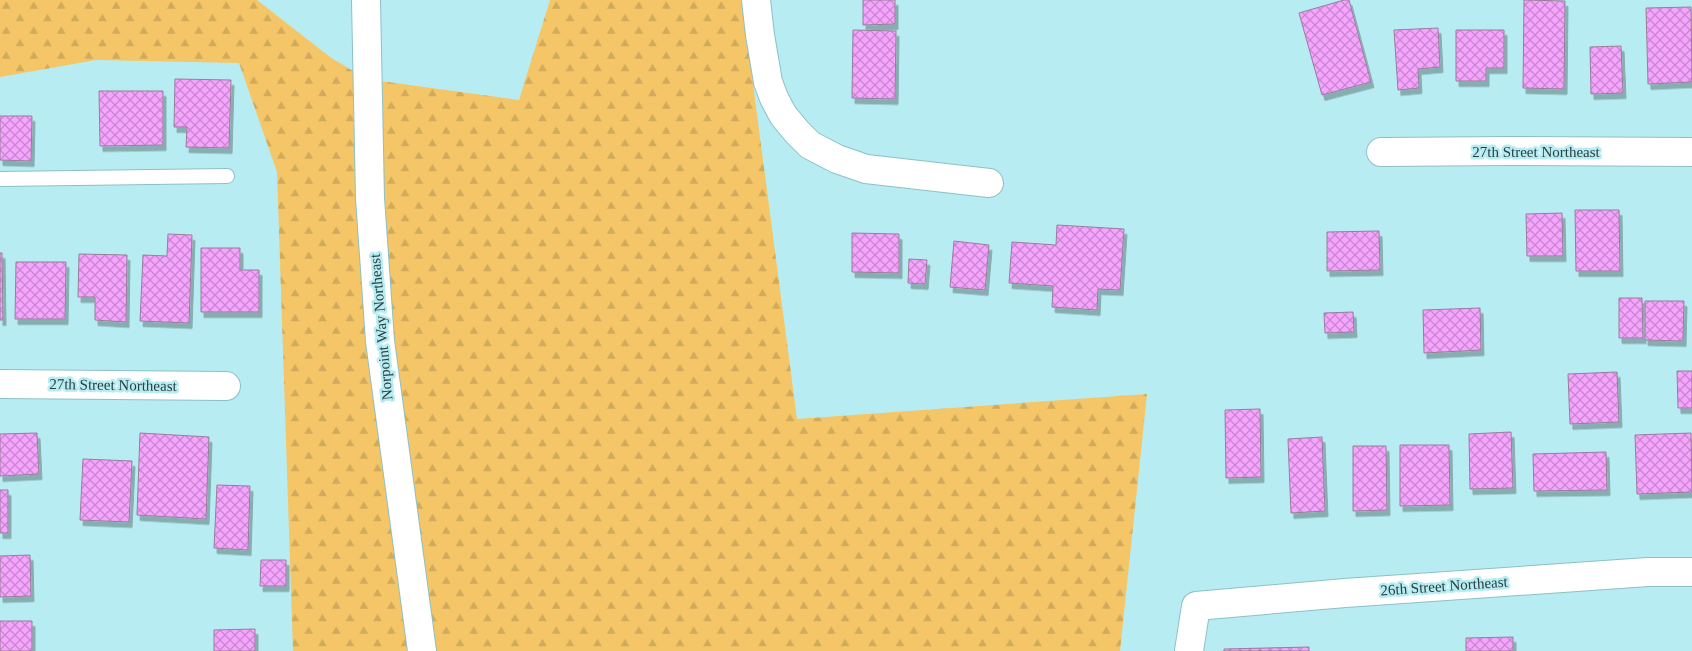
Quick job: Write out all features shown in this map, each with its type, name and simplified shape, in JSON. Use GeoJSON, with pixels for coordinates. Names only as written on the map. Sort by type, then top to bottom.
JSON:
{"type":"FeatureCollection","features":[{"type":"Feature","properties":{"kind":"street","name":"Norpoint Way Northeast"},"geometry":{"type":"LineString","coordinates":[[366,0],[370,198],[380,341],[422,651]]}},
{"type":"Feature","properties":{"kind":"street"},"geometry":{"type":"LineString","coordinates":[[756,0],[768,82],[783,115],[810,145],[837,159],[866,169],[989,183]]}},
{"type":"Feature","properties":{"kind":"street","name":"27th Street Northeast"},"geometry":{"type":"LineString","coordinates":[[1381,152],[1692,152]]}},
{"type":"Feature","properties":{"kind":"street","name":"27th Street Northeast"},"geometry":{"type":"LineString","coordinates":[[0,384],[226,386]]}},
{"type":"Feature","properties":{"kind":"street","name":"26th Street Northeast"},"geometry":{"type":"LineString","coordinates":[[1189,651],[1196,606],[1345,593],[1648,572],[1692,572]]}},
{"type":"Feature","properties":{"kind":"lane"},"geometry":{"type":"LineString","coordinates":[[0,179],[227,176]]}},
{"type":"Feature","properties":{"kind":"green space"},"geometry":{"type":"Polygon","coordinates":[[[0,0],[257,0],[330,57],[366,79],[519,100],[550,0],[742,0],[797,419],[1147,394],[1120,651],[293,651],[277,172],[239,63],[96,60],[0,77],[0,0]]]}},
{"type":"Feature","properties":{"kind":"building"},"geometry":{"type":"Polygon","coordinates":[[[863,0],[895,0],[895,24],[863,25],[863,0]]]}},
{"type":"Feature","properties":{"kind":"building"},"geometry":{"type":"Polygon","coordinates":[[[1349,0],[1371,82],[1322,95],[1299,13],[1349,0]]]}},
{"type":"Feature","properties":{"kind":"building"},"geometry":{"type":"Polygon","coordinates":[[[1524,0],[1565,1],[1564,89],[1523,88],[1524,0]]]}},
{"type":"Feature","properties":{"kind":"building"},"geometry":{"type":"Polygon","coordinates":[[[1691,7],[1692,82],[1648,84],[1646,8],[1691,7]]]}},
{"type":"Feature","properties":{"kind":"building"},"geometry":{"type":"Polygon","coordinates":[[[1438,28],[1440,67],[1418,69],[1419,88],[1398,90],[1394,30],[1438,28]]]}},
{"type":"Feature","properties":{"kind":"building"},"geometry":{"type":"Polygon","coordinates":[[[853,30],[896,31],[895,99],[852,98],[853,30]]]}},
{"type":"Feature","properties":{"kind":"building"},"geometry":{"type":"Polygon","coordinates":[[[1456,30],[1504,30],[1504,68],[1486,68],[1486,81],[1456,81],[1456,30]]]}},
{"type":"Feature","properties":{"kind":"building"},"geometry":{"type":"Polygon","coordinates":[[[1621,46],[1623,93],[1591,94],[1590,47],[1621,46]]]}},
{"type":"Feature","properties":{"kind":"building"},"geometry":{"type":"Polygon","coordinates":[[[175,79],[231,80],[229,148],[186,147],[187,127],[174,127],[175,79]]]}},
{"type":"Feature","properties":{"kind":"building"},"geometry":{"type":"Polygon","coordinates":[[[99,91],[163,91],[163,145],[100,146],[99,91]]]}},
{"type":"Feature","properties":{"kind":"building"},"geometry":{"type":"Polygon","coordinates":[[[0,116],[32,116],[31,161],[0,160],[0,116]]]}},
{"type":"Feature","properties":{"kind":"building"},"geometry":{"type":"Polygon","coordinates":[[[1575,210],[1619,210],[1620,271],[1576,271],[1575,210]]]}},
{"type":"Feature","properties":{"kind":"building"},"geometry":{"type":"Polygon","coordinates":[[[1562,213],[1563,256],[1527,256],[1526,214],[1562,213]]]}},
{"type":"Feature","properties":{"kind":"building"},"geometry":{"type":"Polygon","coordinates":[[[1057,225],[1124,229],[1120,290],[1098,289],[1097,310],[1052,307],[1053,286],[1009,283],[1012,242],[1056,245],[1057,225]]]}},
{"type":"Feature","properties":{"kind":"building"},"geometry":{"type":"Polygon","coordinates":[[[1379,231],[1380,270],[1327,271],[1327,232],[1379,231]]]}},
{"type":"Feature","properties":{"kind":"building"},"geometry":{"type":"Polygon","coordinates":[[[852,233],[899,234],[899,273],[852,272],[852,233]]]}},
{"type":"Feature","properties":{"kind":"building"},"geometry":{"type":"Polygon","coordinates":[[[168,234],[192,235],[189,323],[140,321],[143,255],[167,256],[168,234]]]}},
{"type":"Feature","properties":{"kind":"building"},"geometry":{"type":"Polygon","coordinates":[[[954,241],[989,245],[985,290],[950,287],[954,241]]]}},
{"type":"Feature","properties":{"kind":"building"},"geometry":{"type":"Polygon","coordinates":[[[201,248],[240,248],[240,270],[259,270],[259,312],[201,312],[201,248]]]}},
{"type":"Feature","properties":{"kind":"building"},"geometry":{"type":"Polygon","coordinates":[[[0,253],[2,253],[3,320],[0,320],[0,253]]]}},
{"type":"Feature","properties":{"kind":"building"},"geometry":{"type":"Polygon","coordinates":[[[79,254],[127,255],[126,322],[95,320],[95,297],[78,297],[79,254]]]}},
{"type":"Feature","properties":{"kind":"building"},"geometry":{"type":"Polygon","coordinates":[[[909,259],[927,260],[925,284],[908,283],[909,259]]]}},
{"type":"Feature","properties":{"kind":"building"},"geometry":{"type":"Polygon","coordinates":[[[16,262],[66,262],[65,319],[15,319],[16,262]]]}},
{"type":"Feature","properties":{"kind":"building"},"geometry":{"type":"Polygon","coordinates":[[[1619,298],[1642,298],[1643,338],[1619,338],[1619,298]]]}},
{"type":"Feature","properties":{"kind":"building"},"geometry":{"type":"Polygon","coordinates":[[[1645,301],[1684,301],[1683,341],[1645,340],[1645,301]]]}},
{"type":"Feature","properties":{"kind":"building"},"geometry":{"type":"Polygon","coordinates":[[[1480,308],[1481,350],[1424,353],[1423,310],[1480,308]]]}},
{"type":"Feature","properties":{"kind":"building"},"geometry":{"type":"Polygon","coordinates":[[[1353,312],[1354,332],[1325,333],[1324,313],[1353,312]]]}},
{"type":"Feature","properties":{"kind":"building"},"geometry":{"type":"Polygon","coordinates":[[[1677,371],[1692,371],[1692,408],[1678,408],[1677,371]]]}},
{"type":"Feature","properties":{"kind":"building"},"geometry":{"type":"Polygon","coordinates":[[[1617,372],[1619,422],[1570,424],[1568,374],[1617,372]]]}},
{"type":"Feature","properties":{"kind":"building"},"geometry":{"type":"Polygon","coordinates":[[[1260,409],[1261,477],[1226,478],[1225,410],[1260,409]]]}},
{"type":"Feature","properties":{"kind":"building"},"geometry":{"type":"Polygon","coordinates":[[[1511,432],[1513,488],[1470,489],[1469,434],[1511,432]]]}},
{"type":"Feature","properties":{"kind":"building"},"geometry":{"type":"Polygon","coordinates":[[[37,433],[39,474],[0,476],[0,434],[37,433]]]}},
{"type":"Feature","properties":{"kind":"building"},"geometry":{"type":"Polygon","coordinates":[[[140,433],[209,437],[206,519],[137,515],[140,433]]]}},
{"type":"Feature","properties":{"kind":"building"},"geometry":{"type":"Polygon","coordinates":[[[1691,433],[1692,492],[1637,494],[1635,435],[1691,433]]]}},
{"type":"Feature","properties":{"kind":"building"},"geometry":{"type":"Polygon","coordinates":[[[1322,437],[1325,511],[1291,513],[1288,439],[1322,437]]]}},
{"type":"Feature","properties":{"kind":"building"},"geometry":{"type":"Polygon","coordinates":[[[1400,445],[1449,445],[1450,505],[1400,506],[1400,445]]]}},
{"type":"Feature","properties":{"kind":"building"},"geometry":{"type":"Polygon","coordinates":[[[1353,446],[1386,446],[1387,510],[1353,511],[1353,446]]]}},
{"type":"Feature","properties":{"kind":"building"},"geometry":{"type":"Polygon","coordinates":[[[1606,452],[1607,490],[1534,491],[1533,454],[1606,452]]]}},
{"type":"Feature","properties":{"kind":"building"},"geometry":{"type":"Polygon","coordinates":[[[83,459],[132,461],[129,522],[80,520],[83,459]]]}},
{"type":"Feature","properties":{"kind":"building"},"geometry":{"type":"Polygon","coordinates":[[[217,485],[250,486],[248,550],[214,548],[217,485]]]}},
{"type":"Feature","properties":{"kind":"building"},"geometry":{"type":"Polygon","coordinates":[[[0,490],[8,490],[8,533],[0,533],[0,490]]]}},
{"type":"Feature","properties":{"kind":"building"},"geometry":{"type":"Polygon","coordinates":[[[30,555],[31,596],[0,597],[0,556],[30,555]]]}},
{"type":"Feature","properties":{"kind":"building"},"geometry":{"type":"Polygon","coordinates":[[[261,560],[286,560],[286,586],[260,586],[261,560]]]}},
{"type":"Feature","properties":{"kind":"building"},"geometry":{"type":"Polygon","coordinates":[[[0,621],[32,621],[32,651],[0,651],[0,621]]]}},
{"type":"Feature","properties":{"kind":"building"},"geometry":{"type":"Polygon","coordinates":[[[255,629],[255,651],[214,651],[214,630],[255,629]]]}},
{"type":"Feature","properties":{"kind":"building"},"geometry":{"type":"Polygon","coordinates":[[[1513,637],[1513,651],[1466,651],[1466,638],[1513,637]]]}},
{"type":"Feature","properties":{"kind":"building"},"geometry":{"type":"Polygon","coordinates":[[[1309,647],[1309,651],[1224,651],[1224,649],[1309,647]]]}}]}
